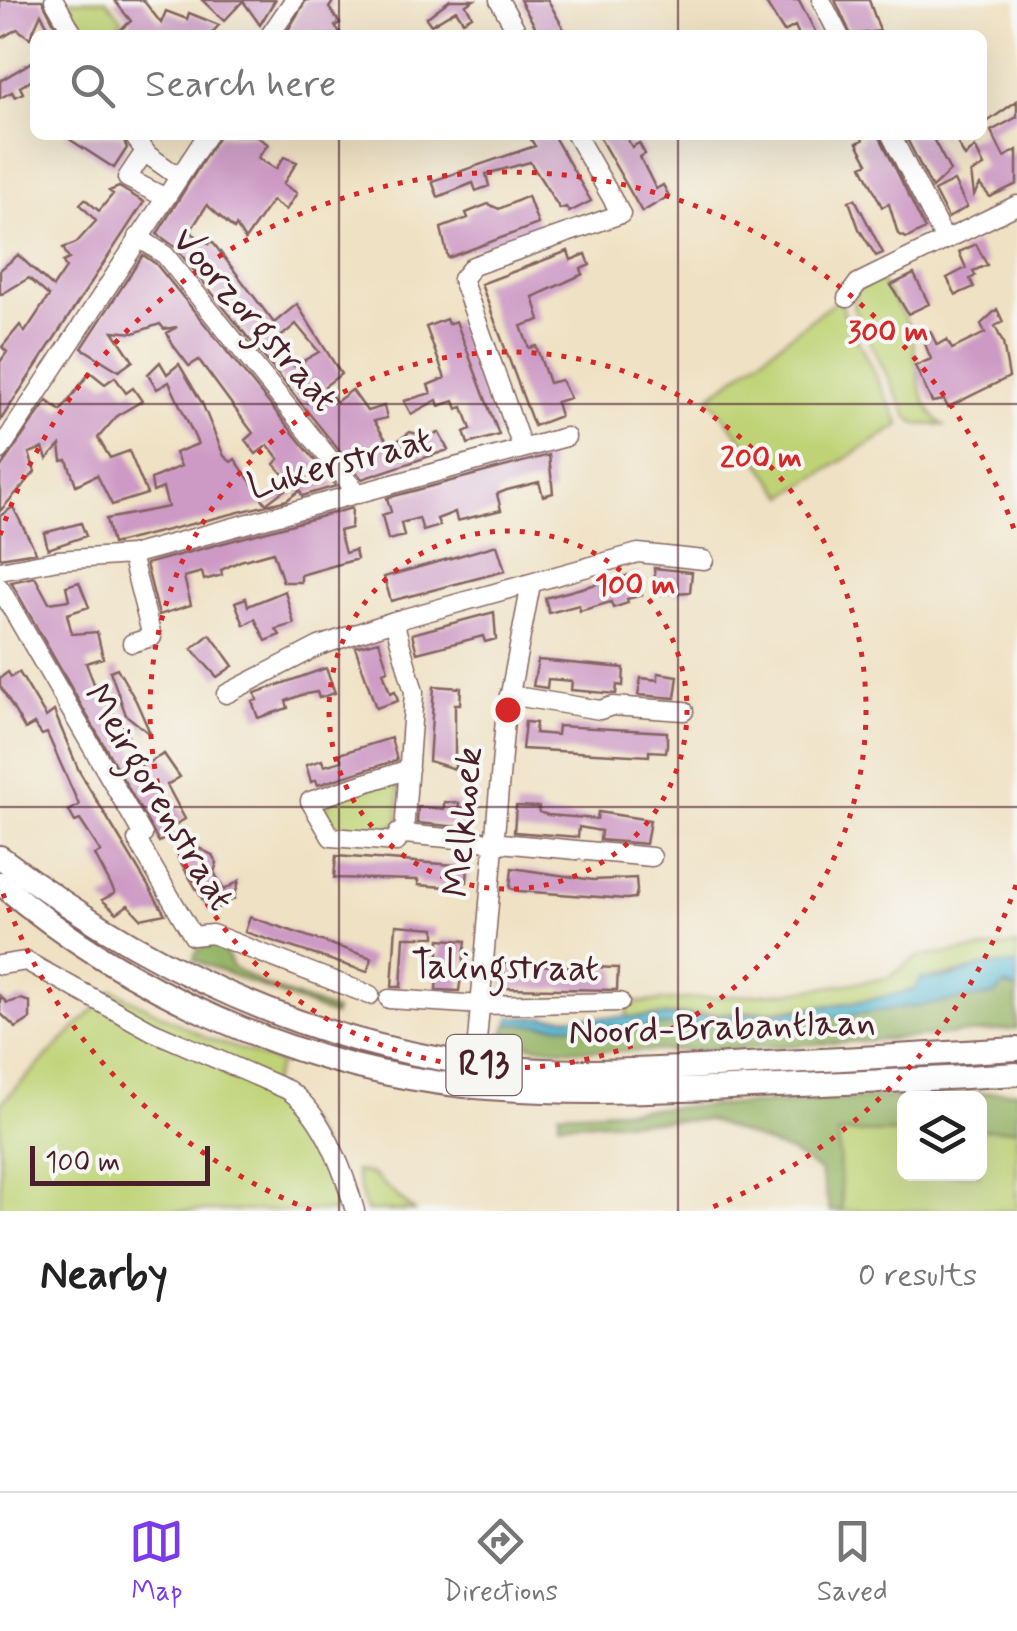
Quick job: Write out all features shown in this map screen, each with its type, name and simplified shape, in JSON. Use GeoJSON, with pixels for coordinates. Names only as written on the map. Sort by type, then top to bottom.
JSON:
{"type":"FeatureCollection","features":[{"type":"Feature","properties":{"kind":"main road","name":"Noord-Brabantlaan"},"geometry":{"type":"LineString","coordinates":[[0,857],[54,898],[220,992],[344,1038],[475,1064],[636,1070],[1017,1049]]}},
{"type":"Feature","properties":{"kind":"main road","name":"Noord-Brabantlaan"},"geometry":{"type":"LineString","coordinates":[[0,883],[55,928],[144,981],[240,1029],[345,1062],[461,1086],[572,1094],[1017,1074]]}},
{"type":"Feature","properties":{"kind":"street"},"geometry":{"type":"LineString","coordinates":[[54,0],[71,30]]}},
{"type":"Feature","properties":{"kind":"street"},"geometry":{"type":"LineString","coordinates":[[273,30],[294,0]]}},
{"type":"Feature","properties":{"kind":"street"},"geometry":{"type":"LineString","coordinates":[[499,0],[516,30]]}},
{"type":"Feature","properties":{"kind":"street"},"geometry":{"type":"LineString","coordinates":[[821,0],[836,30]]}},
{"type":"Feature","properties":{"kind":"street"},"geometry":{"type":"LineString","coordinates":[[137,140],[179,177]]}},
{"type":"Feature","properties":{"kind":"street"},"geometry":{"type":"LineString","coordinates":[[0,450],[204,140]]}},
{"type":"Feature","properties":{"kind":"street"},"geometry":{"type":"LineString","coordinates":[[522,448],[462,279],[473,266],[621,214],[579,140]]}},
{"type":"Feature","properties":{"kind":"street"},"geometry":{"type":"LineString","coordinates":[[894,140],[945,240]]}},
{"type":"Feature","properties":{"kind":"street"},"geometry":{"type":"LineString","coordinates":[[145,151],[127,178],[166,198]]}},
{"type":"Feature","properties":{"kind":"street"},"geometry":{"type":"LineString","coordinates":[[847,298],[858,283],[1017,204]]}},
{"type":"Feature","properties":{"kind":"street","name":"Voorzorgstraat"},"geometry":{"type":"LineString","coordinates":[[138,237],[165,255],[358,494]]}},
{"type":"Feature","properties":{"kind":"street","name":"Lukerstraat"},"geometry":{"type":"LineString","coordinates":[[0,572],[58,560],[131,554],[566,437]]}},
{"type":"Feature","properties":{"kind":"street"},"geometry":{"type":"LineString","coordinates":[[131,554],[158,637],[132,643]]}},
{"type":"Feature","properties":{"kind":"street"},"geometry":{"type":"LineString","coordinates":[[226,694],[319,646],[394,622],[638,554],[704,560]]}},
{"type":"Feature","properties":{"kind":"street","name":"Melkhoek"},"geometry":{"type":"LineString","coordinates":[[475,1064],[509,695],[531,584]]}},
{"type":"Feature","properties":{"kind":"street","name":"Meirgorenstraat"},"geometry":{"type":"LineString","coordinates":[[0,588],[143,835],[136,840],[194,936],[212,934],[379,997]]}},
{"type":"Feature","properties":{"kind":"street"},"geometry":{"type":"LineString","coordinates":[[394,622],[414,692],[404,834]]}},
{"type":"Feature","properties":{"kind":"street"},"geometry":{"type":"LineString","coordinates":[[509,695],[600,710],[612,706],[684,711]]}},
{"type":"Feature","properties":{"kind":"street"},"geometry":{"type":"LineString","coordinates":[[409,769],[310,801],[331,837],[398,842],[398,833],[652,857]]}},
{"type":"Feature","properties":{"kind":"street"},"geometry":{"type":"LineString","coordinates":[[0,965],[26,961],[152,1031],[301,1098],[325,1138],[356,1211]]}},
{"type":"Feature","properties":{"kind":"street","name":"Talingstraat"},"geometry":{"type":"LineString","coordinates":[[379,997],[482,1006],[620,1002]]}},
{"type":"Feature","properties":{"kind":"green space"},"geometry":{"type":"Polygon","coordinates":[[[67,0],[106,0],[123,20],[111,30],[76,30],[60,4],[67,0]]]}},
{"type":"Feature","properties":{"kind":"green space"},"geometry":{"type":"Polygon","coordinates":[[[880,279],[910,329],[923,395],[934,417],[943,425],[916,424],[908,417],[853,308],[856,289],[880,279]]]}},
{"type":"Feature","properties":{"kind":"green space"},"geometry":{"type":"Polygon","coordinates":[[[841,297],[844,313],[900,425],[785,496],[709,397],[841,297]]]}},
{"type":"Feature","properties":{"kind":"green space"},"geometry":{"type":"Polygon","coordinates":[[[387,781],[399,787],[399,825],[391,825],[390,837],[336,832],[324,811],[334,797],[387,781]]]}},
{"type":"Feature","properties":{"kind":"green space"},"geometry":{"type":"Polygon","coordinates":[[[217,937],[233,967],[264,985],[335,1011],[334,1016],[194,960],[196,952],[217,937]]]}},
{"type":"Feature","properties":{"kind":"green space"},"geometry":{"type":"Polygon","coordinates":[[[1017,945],[1017,965],[921,979],[914,990],[879,998],[771,1010],[626,1017],[629,1003],[791,992],[888,978],[917,957],[1017,945]]]}},
{"type":"Feature","properties":{"kind":"green space"},"geometry":{"type":"Polygon","coordinates":[[[1004,985],[1017,990],[1017,1029],[665,1051],[535,1046],[503,1036],[508,1024],[627,1027],[995,995],[1004,985]]]}},
{"type":"Feature","properties":{"kind":"green space"},"geometry":{"type":"Polygon","coordinates":[[[113,990],[209,1039],[280,1063],[267,1093],[282,1100],[308,1126],[327,1159],[346,1211],[0,1211],[0,1104],[113,990]]]}},
{"type":"Feature","properties":{"kind":"green space"},"geometry":{"type":"Polygon","coordinates":[[[1017,1091],[1017,1129],[987,1130],[987,1092],[1017,1091]]]}},
{"type":"Feature","properties":{"kind":"green space"},"geometry":{"type":"Polygon","coordinates":[[[897,1097],[897,1132],[838,1133],[842,1211],[830,1211],[820,1171],[790,1152],[708,1120],[559,1123],[559,1113],[897,1097]]]}},
{"type":"Feature","properties":{"kind":"green space"},"geometry":{"type":"Polygon","coordinates":[[[1017,1129],[1017,1211],[842,1211],[837,1133],[897,1132],[897,1181],[987,1181],[987,1130],[1017,1129]]]}},
{"type":"Feature","properties":{"kind":"green space"},"geometry":{"type":"Polygon","coordinates":[[[355,1171],[372,1174],[414,1211],[366,1211],[355,1171]]]}},
{"type":"Feature","properties":{"kind":"water"},"geometry":{"type":"Polygon","coordinates":[[[985,965],[1017,965],[1017,990],[1005,985],[995,995],[819,1019],[627,1027],[508,1024],[511,1017],[714,1016],[815,1008],[913,990],[921,979],[952,977],[985,965]]]}},
{"type":"Feature","properties":{"kind":"building"},"geometry":{"type":"Polygon","coordinates":[[[0,0],[42,0],[57,30],[50,30],[41,14],[34,30],[30,30],[30,38],[17,29],[0,39],[0,0]]]}},
{"type":"Feature","properties":{"kind":"building"},"geometry":{"type":"Polygon","coordinates":[[[114,0],[143,0],[161,23],[166,11],[187,19],[189,13],[219,25],[214,30],[120,30],[131,21],[114,0]]]}},
{"type":"Feature","properties":{"kind":"building"},"geometry":{"type":"Polygon","coordinates":[[[202,0],[275,0],[260,25],[243,1],[224,21],[202,0]]]}},
{"type":"Feature","properties":{"kind":"building"},"geometry":{"type":"Polygon","coordinates":[[[306,0],[334,0],[329,8],[340,23],[335,26],[338,30],[288,30],[306,0]]]}},
{"type":"Feature","properties":{"kind":"building"},"geometry":{"type":"Polygon","coordinates":[[[450,0],[474,0],[466,5],[472,16],[463,21],[456,10],[431,25],[426,18],[450,0]]]}},
{"type":"Feature","properties":{"kind":"building"},"geometry":{"type":"Polygon","coordinates":[[[520,0],[548,0],[564,30],[537,30],[520,0]]]}},
{"type":"Feature","properties":{"kind":"building"},"geometry":{"type":"Polygon","coordinates":[[[764,0],[799,0],[814,30],[797,30],[795,26],[783,30],[764,0]]]}},
{"type":"Feature","properties":{"kind":"building"},"geometry":{"type":"Polygon","coordinates":[[[835,0],[869,0],[880,30],[849,30],[835,0]]]}},
{"type":"Feature","properties":{"kind":"building"},"geometry":{"type":"Polygon","coordinates":[[[30,63],[30,81],[20,87],[23,93],[15,97],[12,92],[0,98],[0,81],[30,63]]]}},
{"type":"Feature","properties":{"kind":"building"},"geometry":{"type":"Polygon","coordinates":[[[1017,101],[1017,117],[991,131],[1004,157],[1017,150],[1017,184],[990,197],[980,185],[974,195],[971,173],[984,166],[975,147],[965,157],[957,142],[987,140],[987,122],[1017,101]]]}},
{"type":"Feature","properties":{"kind":"building"},"geometry":{"type":"Polygon","coordinates":[[[71,140],[123,140],[127,148],[114,168],[71,140]]]}},
{"type":"Feature","properties":{"kind":"building"},"geometry":{"type":"Polygon","coordinates":[[[216,140],[262,140],[268,144],[258,158],[276,169],[284,157],[297,162],[283,184],[297,193],[286,210],[272,201],[245,240],[236,226],[234,229],[207,205],[191,230],[193,234],[209,244],[211,240],[274,323],[297,304],[341,374],[325,386],[336,402],[352,390],[367,411],[384,406],[387,418],[374,421],[390,446],[410,432],[426,436],[439,433],[448,450],[362,479],[175,247],[157,234],[216,140]],[[296,324],[277,340],[294,366],[319,352],[296,324]]]}},
{"type":"Feature","properties":{"kind":"building"},"geometry":{"type":"Polygon","coordinates":[[[531,140],[556,140],[591,201],[569,212],[566,207],[560,209],[530,162],[486,174],[489,186],[476,191],[473,183],[438,197],[432,181],[535,146],[531,140]]]}},
{"type":"Feature","properties":{"kind":"building"},"geometry":{"type":"Polygon","coordinates":[[[601,140],[628,140],[632,147],[639,143],[645,154],[640,157],[656,189],[663,185],[669,196],[642,212],[601,140]]]}},
{"type":"Feature","properties":{"kind":"building"},"geometry":{"type":"Polygon","coordinates":[[[881,140],[925,229],[907,238],[898,234],[889,204],[882,207],[862,166],[868,163],[857,143],[881,140]]]}},
{"type":"Feature","properties":{"kind":"building"},"geometry":{"type":"Polygon","coordinates":[[[908,140],[934,140],[946,163],[950,171],[932,188],[908,140]]]}},
{"type":"Feature","properties":{"kind":"building"},"geometry":{"type":"Polygon","coordinates":[[[954,181],[967,207],[948,218],[934,191],[954,181]]]}},
{"type":"Feature","properties":{"kind":"building"},"geometry":{"type":"Polygon","coordinates":[[[119,187],[144,202],[0,421],[0,362],[7,352],[2,347],[20,325],[25,332],[49,296],[29,278],[0,295],[0,270],[18,255],[53,287],[66,268],[63,262],[69,259],[63,248],[76,243],[96,221],[80,204],[85,199],[99,211],[113,194],[109,191],[119,187]]]}},
{"type":"Feature","properties":{"kind":"building"},"geometry":{"type":"Polygon","coordinates":[[[528,196],[538,224],[448,258],[441,228],[468,218],[466,213],[488,204],[499,209],[528,196]]]}},
{"type":"Feature","properties":{"kind":"building"},"geometry":{"type":"Polygon","coordinates":[[[855,199],[883,253],[876,256],[859,229],[849,201],[855,199]]]}},
{"type":"Feature","properties":{"kind":"building"},"geometry":{"type":"Polygon","coordinates":[[[976,244],[987,265],[973,271],[975,276],[970,279],[974,287],[956,295],[947,278],[966,268],[959,252],[976,244]]]}},
{"type":"Feature","properties":{"kind":"building"},"geometry":{"type":"Polygon","coordinates":[[[568,251],[571,260],[586,254],[590,265],[581,269],[583,274],[533,297],[540,320],[521,326],[529,348],[536,346],[549,383],[561,380],[570,398],[556,402],[560,416],[534,426],[481,284],[568,251]]]}},
{"type":"Feature","properties":{"kind":"building"},"geometry":{"type":"Polygon","coordinates":[[[143,255],[156,264],[336,486],[302,496],[300,490],[287,500],[112,544],[106,519],[168,507],[163,488],[153,492],[151,479],[181,466],[175,453],[198,444],[169,382],[157,389],[148,374],[160,362],[167,374],[179,364],[202,403],[224,456],[231,462],[235,459],[266,504],[292,484],[274,464],[279,459],[268,445],[256,454],[245,440],[253,433],[199,360],[189,366],[173,345],[167,333],[177,327],[164,329],[160,324],[134,333],[113,331],[133,361],[119,371],[82,348],[143,255]]]}},
{"type":"Feature","properties":{"kind":"building"},"geometry":{"type":"Polygon","coordinates":[[[914,274],[929,304],[908,314],[891,285],[914,274]]]}},
{"type":"Feature","properties":{"kind":"building"},"geometry":{"type":"Polygon","coordinates":[[[997,309],[1003,322],[995,326],[1003,343],[1009,377],[948,407],[944,400],[932,402],[915,366],[931,359],[921,334],[930,331],[937,345],[947,340],[952,349],[985,333],[981,324],[997,309]]]}},
{"type":"Feature","properties":{"kind":"building"},"geometry":{"type":"Polygon","coordinates":[[[446,319],[448,324],[456,321],[499,435],[468,444],[464,432],[471,429],[463,407],[457,409],[454,401],[439,406],[437,400],[411,414],[404,401],[431,393],[428,385],[445,378],[426,327],[446,319]]]}},
{"type":"Feature","properties":{"kind":"building"},"geometry":{"type":"Polygon","coordinates":[[[90,372],[105,384],[115,377],[126,393],[133,388],[142,401],[118,415],[98,438],[110,458],[129,451],[147,494],[112,505],[97,475],[76,485],[67,460],[62,461],[60,445],[47,459],[43,448],[29,453],[35,472],[0,511],[0,468],[47,401],[61,411],[90,372]]]}},
{"type":"Feature","properties":{"kind":"building"},"geometry":{"type":"Polygon","coordinates":[[[549,455],[553,493],[543,496],[539,482],[507,490],[497,494],[501,510],[457,521],[455,512],[437,519],[440,526],[423,531],[419,518],[401,523],[404,536],[388,540],[382,515],[391,512],[387,498],[549,455]]]}},
{"type":"Feature","properties":{"kind":"building"},"geometry":{"type":"Polygon","coordinates":[[[13,507],[36,552],[0,558],[0,516],[13,507]]]}},
{"type":"Feature","properties":{"kind":"building"},"geometry":{"type":"Polygon","coordinates":[[[352,508],[351,528],[339,531],[345,553],[355,550],[357,559],[301,575],[301,582],[283,582],[273,552],[240,561],[221,570],[222,575],[204,580],[202,572],[184,577],[191,605],[159,615],[146,564],[352,508]]]}},
{"type":"Feature","properties":{"kind":"building"},"geometry":{"type":"Polygon","coordinates":[[[81,523],[86,536],[48,549],[44,533],[81,523]]]}},
{"type":"Feature","properties":{"kind":"building"},"geometry":{"type":"Polygon","coordinates":[[[497,545],[505,571],[391,601],[384,577],[497,545]]]}},
{"type":"Feature","properties":{"kind":"building"},"geometry":{"type":"Polygon","coordinates":[[[654,568],[692,572],[690,592],[656,594],[654,568]]]}},
{"type":"Feature","properties":{"kind":"building"},"geometry":{"type":"Polygon","coordinates":[[[637,573],[642,595],[627,599],[628,603],[613,608],[611,602],[580,611],[579,605],[549,613],[545,598],[637,573]]]}},
{"type":"Feature","properties":{"kind":"building"},"geometry":{"type":"Polygon","coordinates":[[[35,577],[49,603],[69,600],[66,586],[79,582],[89,607],[67,614],[72,634],[97,632],[103,658],[86,663],[96,689],[125,729],[140,767],[164,754],[180,777],[167,785],[185,819],[168,829],[171,835],[159,842],[11,582],[35,577]]]}},
{"type":"Feature","properties":{"kind":"building"},"geometry":{"type":"Polygon","coordinates":[[[285,591],[294,624],[276,629],[280,635],[266,641],[255,619],[244,625],[235,602],[246,598],[248,606],[285,591]]]}},
{"type":"Feature","properties":{"kind":"building"},"geometry":{"type":"Polygon","coordinates":[[[494,612],[496,639],[485,642],[483,636],[417,653],[412,634],[494,612]]]}},
{"type":"Feature","properties":{"kind":"building"},"geometry":{"type":"Polygon","coordinates":[[[210,634],[233,666],[217,677],[192,649],[210,634]]]}},
{"type":"Feature","properties":{"kind":"building"},"geometry":{"type":"Polygon","coordinates":[[[379,641],[388,670],[383,672],[390,693],[395,691],[398,701],[376,708],[355,647],[379,641]]]}},
{"type":"Feature","properties":{"kind":"building"},"geometry":{"type":"Polygon","coordinates":[[[538,660],[624,668],[623,686],[617,685],[616,694],[571,690],[572,681],[548,679],[547,688],[533,686],[538,660]]]}},
{"type":"Feature","properties":{"kind":"building"},"geometry":{"type":"Polygon","coordinates":[[[117,668],[151,735],[126,715],[110,671],[117,668]]]}},
{"type":"Feature","properties":{"kind":"building"},"geometry":{"type":"Polygon","coordinates":[[[326,668],[335,693],[319,698],[317,692],[301,695],[286,701],[288,708],[258,718],[252,701],[257,700],[255,693],[326,668]]]}},
{"type":"Feature","properties":{"kind":"building"},"geometry":{"type":"Polygon","coordinates":[[[8,672],[11,677],[19,672],[46,717],[54,711],[79,771],[165,914],[141,919],[128,905],[117,913],[102,900],[115,893],[95,855],[101,852],[80,820],[75,822],[69,811],[79,805],[47,733],[42,735],[34,724],[25,729],[0,686],[0,678],[8,672]]]}},
{"type":"Feature","properties":{"kind":"building"},"geometry":{"type":"Polygon","coordinates":[[[658,673],[678,676],[675,698],[638,695],[641,678],[658,680],[658,673]]]}},
{"type":"Feature","properties":{"kind":"building"},"geometry":{"type":"Polygon","coordinates":[[[434,686],[461,688],[460,704],[455,704],[455,769],[429,761],[434,686]]]}},
{"type":"Feature","properties":{"kind":"building"},"geometry":{"type":"Polygon","coordinates":[[[525,722],[536,723],[535,733],[557,735],[558,726],[667,732],[666,752],[649,751],[649,756],[522,749],[525,722]]]}},
{"type":"Feature","properties":{"kind":"building"},"geometry":{"type":"Polygon","coordinates":[[[391,738],[397,760],[318,785],[316,780],[311,782],[306,765],[322,760],[324,766],[342,761],[339,754],[391,738]]]}},
{"type":"Feature","properties":{"kind":"building"},"geometry":{"type":"Polygon","coordinates":[[[444,802],[459,803],[458,812],[472,813],[471,828],[417,823],[418,807],[444,809],[444,802]]]}},
{"type":"Feature","properties":{"kind":"building"},"geometry":{"type":"Polygon","coordinates":[[[516,806],[539,807],[539,812],[548,815],[597,819],[598,812],[650,820],[646,844],[600,840],[601,831],[579,827],[578,837],[514,832],[516,806]]]}},
{"type":"Feature","properties":{"kind":"building"},"geometry":{"type":"Polygon","coordinates":[[[197,847],[212,855],[217,863],[214,872],[224,890],[239,881],[234,899],[210,912],[178,858],[197,847]]]}},
{"type":"Feature","properties":{"kind":"building"},"geometry":{"type":"Polygon","coordinates":[[[336,856],[468,866],[467,882],[460,882],[459,888],[418,885],[418,880],[334,878],[336,856]]]}},
{"type":"Feature","properties":{"kind":"building"},"geometry":{"type":"Polygon","coordinates":[[[512,868],[593,880],[636,878],[637,891],[635,898],[626,899],[519,891],[510,888],[512,868]]]}},
{"type":"Feature","properties":{"kind":"building"},"geometry":{"type":"Polygon","coordinates":[[[250,917],[372,958],[367,972],[245,932],[250,917]]]}},
{"type":"Feature","properties":{"kind":"building"},"geometry":{"type":"Polygon","coordinates":[[[396,925],[435,928],[435,937],[404,937],[401,987],[392,987],[396,925]]]}},
{"type":"Feature","properties":{"kind":"building"},"geometry":{"type":"Polygon","coordinates":[[[440,939],[466,941],[459,991],[436,990],[440,939]]]}},
{"type":"Feature","properties":{"kind":"building"},"geometry":{"type":"Polygon","coordinates":[[[504,964],[618,968],[617,990],[503,988],[504,964]]]}},
{"type":"Feature","properties":{"kind":"building"},"geometry":{"type":"Polygon","coordinates":[[[0,996],[7,1003],[21,999],[30,1002],[30,1019],[16,1028],[0,1013],[0,996]]]}}]}
